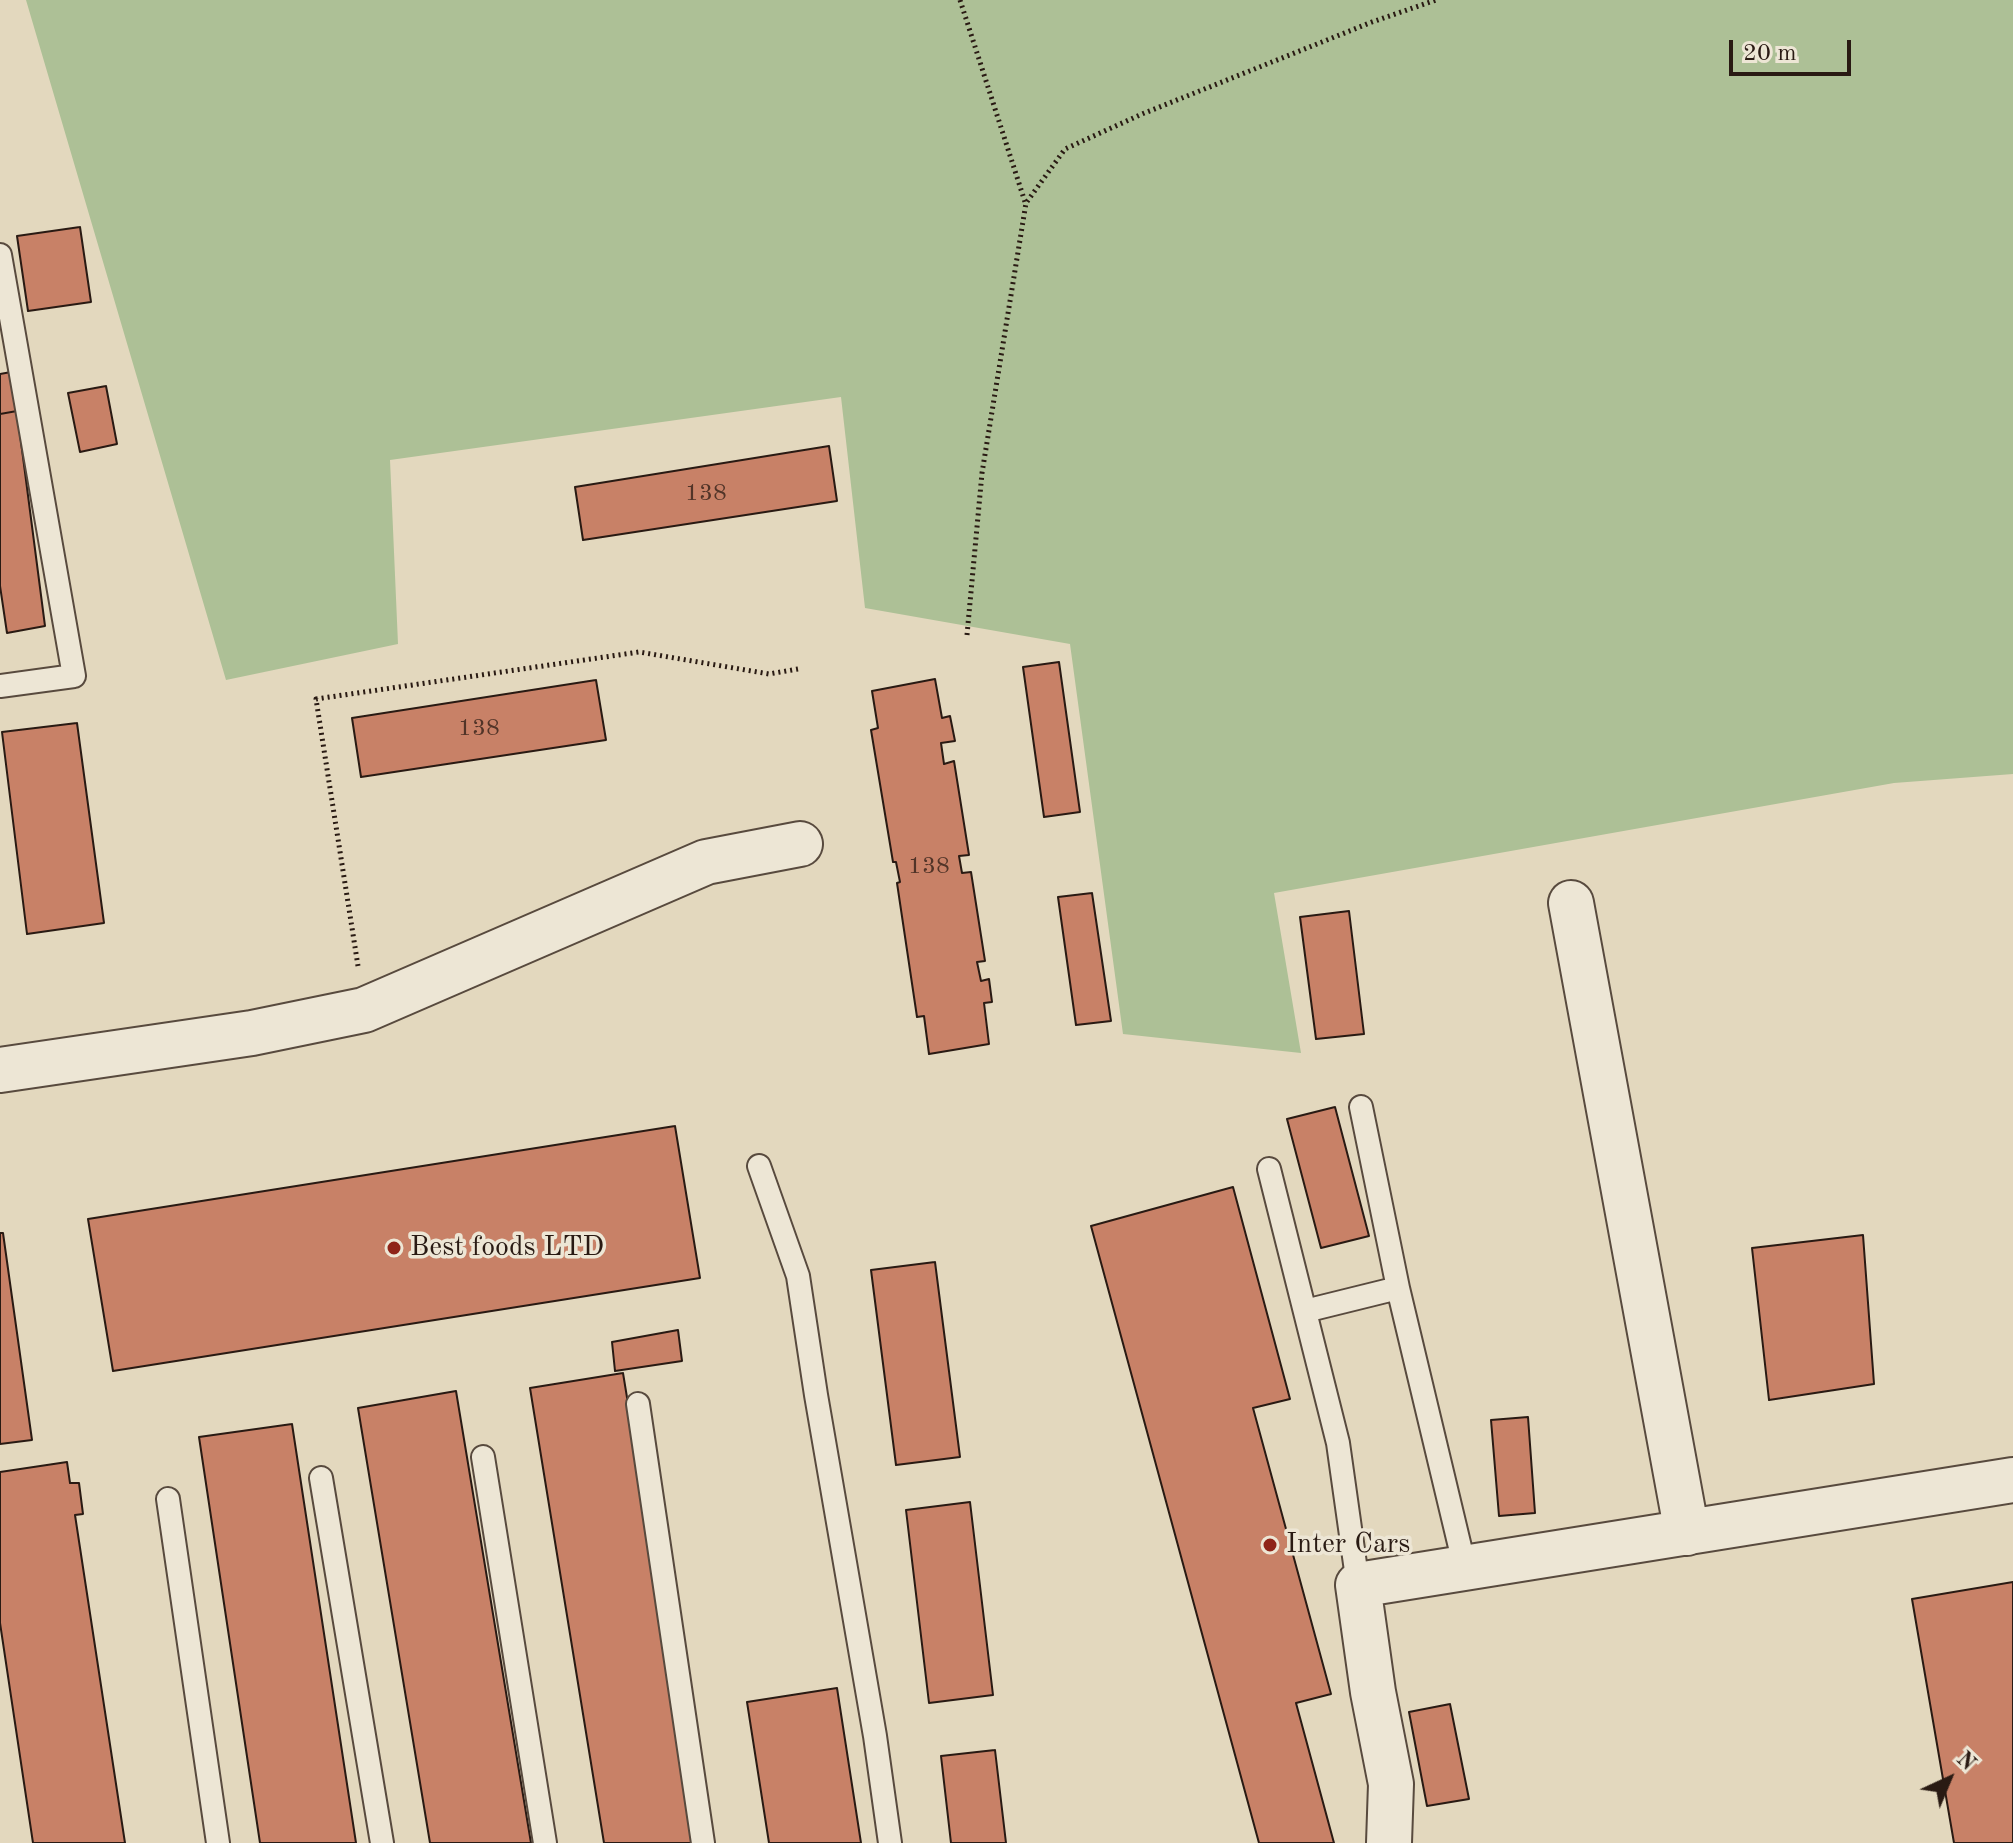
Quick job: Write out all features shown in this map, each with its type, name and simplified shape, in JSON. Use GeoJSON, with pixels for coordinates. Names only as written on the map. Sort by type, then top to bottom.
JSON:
{"type":"FeatureCollection","features":[{"type":"Feature","properties":{"kind":"street"},"geometry":{"type":"LineString","coordinates":[[0,1070],[252,1033],[364,1010],[706,862],[800,844]]}},
{"type":"Feature","properties":{"kind":"street"},"geometry":{"type":"LineString","coordinates":[[1571,903],[1687,1533]]}},
{"type":"Feature","properties":{"kind":"street"},"geometry":{"type":"LineString","coordinates":[[1389,1843],[1391,1784],[1373,1692],[1358,1585],[2013,1480]]}},
{"type":"Feature","properties":{"kind":"lane"},"geometry":{"type":"LineString","coordinates":[[0,255],[74,676],[0,686]]}},
{"type":"Feature","properties":{"kind":"lane"},"geometry":{"type":"LineString","coordinates":[[1361,1107],[1398,1288],[1465,1568]]}},
{"type":"Feature","properties":{"kind":"lane"},"geometry":{"type":"LineString","coordinates":[[759,1166],[798,1276],[890,1843]]}},
{"type":"Feature","properties":{"kind":"lane"},"geometry":{"type":"LineString","coordinates":[[1269,1169],[1338,1443],[1358,1585]]}},
{"type":"Feature","properties":{"kind":"lane"},"geometry":{"type":"LineString","coordinates":[[1305,1311],[1398,1288]]}},
{"type":"Feature","properties":{"kind":"lane"},"geometry":{"type":"LineString","coordinates":[[638,1404],[703,1843]]}},
{"type":"Feature","properties":{"kind":"lane"},"geometry":{"type":"LineString","coordinates":[[483,1457],[545,1843]]}},
{"type":"Feature","properties":{"kind":"lane"},"geometry":{"type":"LineString","coordinates":[[321,1478],[382,1843]]}},
{"type":"Feature","properties":{"kind":"lane"},"geometry":{"type":"LineString","coordinates":[[168,1499],[218,1843]]}},
{"type":"Feature","properties":{"kind":"path"},"geometry":{"type":"LineString","coordinates":[[960,0],[1026,203]]}},
{"type":"Feature","properties":{"kind":"path"},"geometry":{"type":"LineString","coordinates":[[967,635],[982,473],[1026,203],[1065,149],[1142,114],[1316,44],[1436,0]]}},
{"type":"Feature","properties":{"kind":"path"},"geometry":{"type":"LineString","coordinates":[[364,1010],[316,699],[639,652],[769,674],[798,669]]}},
{"type":"Feature","properties":{"kind":"green space"},"geometry":{"type":"Polygon","coordinates":[[[26,0],[2013,0],[2013,774],[1894,783],[1274,893],[1301,1053],[1123,1034],[1070,644],[865,608],[841,397],[390,460],[398,644],[226,680],[26,0]]]}},
{"type":"Feature","properties":{"kind":"building"},"geometry":{"type":"Polygon","coordinates":[[[80,227],[91,302],[28,311],[17,236],[80,227]]]}},
{"type":"Feature","properties":{"kind":"building"},"geometry":{"type":"Polygon","coordinates":[[[11,372],[17,411],[0,414],[0,374],[11,372]]]}},
{"type":"Feature","properties":{"kind":"building"},"geometry":{"type":"Polygon","coordinates":[[[106,386],[117,444],[80,452],[68,393],[106,386]]]}},
{"type":"Feature","properties":{"kind":"building"},"geometry":{"type":"Polygon","coordinates":[[[17,411],[45,626],[7,633],[0,586],[0,414],[17,411]]]}},
{"type":"Feature","properties":{"kind":"building"},"geometry":{"type":"Polygon","coordinates":[[[829,446],[837,501],[583,540],[575,487],[829,446]]]}},
{"type":"Feature","properties":{"kind":"building"},"geometry":{"type":"Polygon","coordinates":[[[1059,662],[1080,812],[1044,817],[1023,667],[1059,662]]]}},
{"type":"Feature","properties":{"kind":"building"},"geometry":{"type":"Polygon","coordinates":[[[935,679],[942,718],[950,716],[955,741],[941,743],[944,764],[954,761],[969,855],[959,856],[962,873],[971,872],[985,961],[977,962],[981,981],[989,979],[992,1002],[984,1003],[989,1044],[929,1054],[924,1016],[917,1017],[897,883],[900,882],[896,862],[893,862],[871,730],[878,728],[872,691],[935,679]]]}},
{"type":"Feature","properties":{"kind":"building"},"geometry":{"type":"Polygon","coordinates":[[[596,680],[606,740],[361,777],[352,718],[596,680]]]}},
{"type":"Feature","properties":{"kind":"building"},"geometry":{"type":"Polygon","coordinates":[[[77,723],[104,923],[27,934],[2,732],[77,723]]]}},
{"type":"Feature","properties":{"kind":"building"},"geometry":{"type":"Polygon","coordinates":[[[1092,893],[1111,1021],[1076,1025],[1058,897],[1092,893]]]}},
{"type":"Feature","properties":{"kind":"building"},"geometry":{"type":"Polygon","coordinates":[[[1349,911],[1364,1034],[1316,1039],[1300,917],[1349,911]]]}},
{"type":"Feature","properties":{"kind":"building"},"geometry":{"type":"Polygon","coordinates":[[[1335,1107],[1369,1236],[1321,1248],[1287,1119],[1335,1107]]]}},
{"type":"Feature","properties":{"kind":"building","name":"Best foods LTD"},"geometry":{"type":"Polygon","coordinates":[[[675,1126],[700,1278],[113,1371],[88,1219],[675,1126]]]}},
{"type":"Feature","properties":{"kind":"building"},"geometry":{"type":"Polygon","coordinates":[[[1233,1187],[1290,1399],[1253,1408],[1331,1694],[1296,1703],[1334,1843],[1259,1843],[1091,1226],[1233,1187]]]}},
{"type":"Feature","properties":{"kind":"building"},"geometry":{"type":"Polygon","coordinates":[[[0,1233],[3,1233],[32,1440],[0,1444],[0,1233]]]}},
{"type":"Feature","properties":{"kind":"building"},"geometry":{"type":"Polygon","coordinates":[[[1863,1235],[1874,1384],[1769,1400],[1752,1248],[1863,1235]]]}},
{"type":"Feature","properties":{"kind":"building"},"geometry":{"type":"Polygon","coordinates":[[[935,1262],[960,1457],[896,1465],[871,1270],[935,1262]]]}},
{"type":"Feature","properties":{"kind":"building"},"geometry":{"type":"Polygon","coordinates":[[[678,1330],[682,1361],[615,1371],[612,1342],[678,1330]]]}},
{"type":"Feature","properties":{"kind":"building"},"geometry":{"type":"Polygon","coordinates":[[[623,1373],[700,1843],[604,1843],[530,1388],[623,1373]]]}},
{"type":"Feature","properties":{"kind":"building"},"geometry":{"type":"Polygon","coordinates":[[[456,1391],[531,1843],[430,1843],[358,1408],[456,1391]]]}},
{"type":"Feature","properties":{"kind":"building"},"geometry":{"type":"Polygon","coordinates":[[[1528,1417],[1535,1513],[1499,1516],[1491,1420],[1528,1417]]]}},
{"type":"Feature","properties":{"kind":"building"},"geometry":{"type":"Polygon","coordinates":[[[292,1424],[356,1843],[260,1843],[199,1437],[292,1424]]]}},
{"type":"Feature","properties":{"kind":"building"},"geometry":{"type":"Polygon","coordinates":[[[67,1462],[70,1483],[79,1483],[83,1514],[75,1515],[125,1843],[33,1843],[0,1623],[0,1472],[67,1462]]]}},
{"type":"Feature","properties":{"kind":"building"},"geometry":{"type":"Polygon","coordinates":[[[970,1502],[993,1695],[929,1703],[906,1510],[970,1502]]]}},
{"type":"Feature","properties":{"kind":"building"},"geometry":{"type":"Polygon","coordinates":[[[2013,1582],[2013,1843],[1954,1843],[1912,1599],[2013,1582]]]}},
{"type":"Feature","properties":{"kind":"building"},"geometry":{"type":"Polygon","coordinates":[[[837,1688],[861,1843],[769,1843],[747,1702],[837,1688]]]}},
{"type":"Feature","properties":{"kind":"building"},"geometry":{"type":"Polygon","coordinates":[[[1450,1704],[1469,1799],[1427,1806],[1409,1712],[1450,1704]]]}},
{"type":"Feature","properties":{"kind":"building"},"geometry":{"type":"Polygon","coordinates":[[[995,1750],[1006,1843],[951,1843],[941,1756],[995,1750]]]}},
{"type":"Feature","properties":{"kind":"place","name":"Best foods LTD"},"geometry":{"type":"Point","coordinates":[394,1248]}},
{"type":"Feature","properties":{"kind":"place","name":"Inter Cars"},"geometry":{"type":"Point","coordinates":[1270,1545]}}]}
